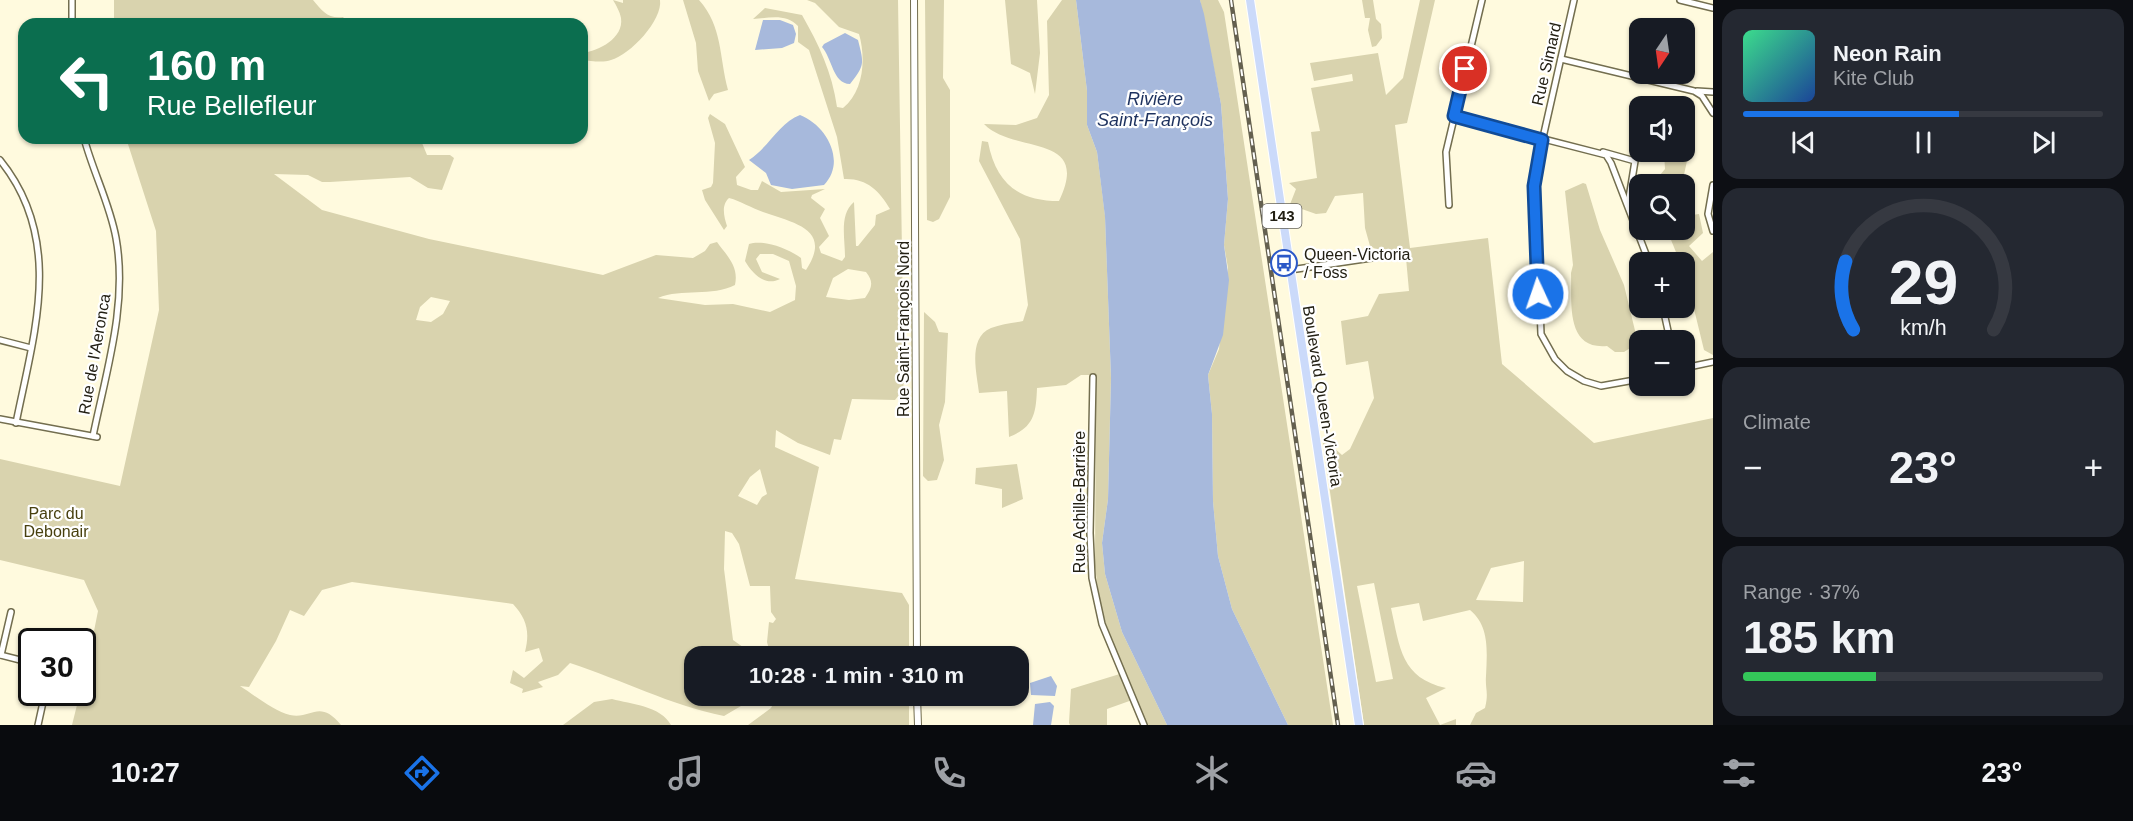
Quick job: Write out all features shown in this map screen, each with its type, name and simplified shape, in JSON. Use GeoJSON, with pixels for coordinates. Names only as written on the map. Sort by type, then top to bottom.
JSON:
{"type":"FeatureCollection","features":[{"type":"Feature","properties":{"kind":"main road","name":"Boulevard Queen-Victoria"},"geometry":{"type":"LineString","coordinates":[[1250,0],[1359,725]]}},
{"type":"Feature","properties":{"kind":"street"},"geometry":{"type":"LineString","coordinates":[[72,0],[72,18]]}},
{"type":"Feature","properties":{"kind":"street","name":"Rue Saint-François Nord"},"geometry":{"type":"LineString","coordinates":[[914,0],[917,646]]}},
{"type":"Feature","properties":{"kind":"street"},"geometry":{"type":"LineString","coordinates":[[1449,205],[1445,158],[1482,0]]}},
{"type":"Feature","properties":{"kind":"street","name":"Rue Simard"},"geometry":{"type":"LineString","coordinates":[[1574,0],[1542,140],[1534,186],[1541,334],[1555,359],[1567,371],[1584,381],[1601,386],[1629,381]]}},
{"type":"Feature","properties":{"kind":"street"},"geometry":{"type":"LineString","coordinates":[[1680,0],[1713,8]]}},
{"type":"Feature","properties":{"kind":"street"},"geometry":{"type":"LineString","coordinates":[[1561,59],[1694,91],[1713,92]]}},
{"type":"Feature","properties":{"kind":"street"},"geometry":{"type":"LineString","coordinates":[[1694,91],[1702,96],[1713,113]]}},
{"type":"Feature","properties":{"kind":"street"},"geometry":{"type":"LineString","coordinates":[[1454,116],[1542,140],[1635,161],[1628,205]]}},
{"type":"Feature","properties":{"kind":"street","name":"Rue de l'Aeronca"},"geometry":{"type":"LineString","coordinates":[[16,423],[95,437],[117,316],[120,276],[111,218],[86,144]]}},
{"type":"Feature","properties":{"kind":"street"},"geometry":{"type":"LineString","coordinates":[[1602,152],[1611,163],[1645,252]]}},
{"type":"Feature","properties":{"kind":"street"},"geometry":{"type":"LineString","coordinates":[[0,160],[26,205],[38,248],[40,293],[16,423],[0,419]]}},
{"type":"Feature","properties":{"kind":"street"},"geometry":{"type":"LineString","coordinates":[[1713,185],[1708,214],[1713,231]]}},
{"type":"Feature","properties":{"kind":"street"},"geometry":{"type":"LineString","coordinates":[[1290,270],[1385,256]]}},
{"type":"Feature","properties":{"kind":"street"},"geometry":{"type":"LineString","coordinates":[[0,340],[31,348]]}},
{"type":"Feature","properties":{"kind":"street"},"geometry":{"type":"LineString","coordinates":[[1695,366],[1713,362]]}},
{"type":"Feature","properties":{"kind":"street","name":"Rue Achille-Barrière"},"geometry":{"type":"LineString","coordinates":[[1094,377],[1090,533],[1092,578],[1102,624],[1144,725]]}},
{"type":"Feature","properties":{"kind":"street"},"geometry":{"type":"LineString","coordinates":[[11,612],[1,655],[18,659]]}},
{"type":"Feature","properties":{"kind":"street"},"geometry":{"type":"LineString","coordinates":[[38,725],[42,706]]}},
{"type":"Feature","properties":{"kind":"street"},"geometry":{"type":"LineString","coordinates":[[917,706],[918,725]]}},
{"type":"Feature","properties":{"kind":"green space"},"geometry":{"type":"Polygon","coordinates":[[[114,0],[313,0],[326,13],[333,17],[344,18],[114,18],[114,0]]]}},
{"type":"Feature","properties":{"kind":"green space"},"geometry":{"type":"Polygon","coordinates":[[[613,0],[623,3],[623,0],[660,0],[660,8],[656,17],[636,44],[619,57],[608,61],[588,61],[588,52],[603,46],[619,32],[621,18],[613,0]]]}},
{"type":"Feature","properties":{"kind":"green space"},"geometry":{"type":"Polygon","coordinates":[[[683,0],[699,0],[707,10],[719,43],[728,90],[714,94],[709,101],[698,71],[696,43],[683,0]]]}},
{"type":"Feature","properties":{"kind":"green space","name":"Parc du Debonair"},"geometry":{"type":"Polygon","coordinates":[[[807,0],[898,0],[903,390],[895,400],[852,399],[841,440],[834,439],[830,455],[798,443],[776,430],[775,447],[819,467],[795,579],[902,593],[909,605],[909,646],[768,646],[769,622],[773,623],[776,619],[771,612],[770,586],[750,586],[739,544],[732,533],[725,531],[724,569],[733,640],[741,646],[684,646],[684,705],[570,663],[558,675],[538,682],[543,687],[522,693],[523,689],[510,683],[513,670],[524,678],[543,661],[539,648],[525,652],[526,626],[513,604],[352,582],[322,590],[304,616],[290,610],[276,641],[249,687],[240,686],[284,713],[297,716],[321,711],[333,717],[341,725],[72,725],[77,706],[96,706],[95,628],[98,611],[84,580],[0,560],[0,459],[120,486],[159,310],[156,231],[128,144],[422,144],[427,155],[450,155],[454,158],[442,190],[428,188],[410,177],[322,182],[308,175],[274,174],[322,210],[429,239],[603,275],[656,255],[693,258],[705,251],[710,244],[717,242],[734,267],[735,285],[717,291],[677,293],[658,298],[705,305],[733,304],[770,312],[795,300],[796,286],[789,261],[773,254],[760,254],[756,259],[762,272],[780,279],[764,280],[751,270],[745,261],[749,244],[768,244],[790,251],[801,258],[802,268],[806,270],[813,256],[815,245],[806,230],[797,224],[729,198],[724,208],[727,226],[724,230],[705,200],[702,190],[711,187],[713,183],[715,143],[708,118],[710,114],[725,124],[745,167],[736,177],[737,185],[758,190],[762,181],[781,192],[825,189],[812,195],[811,198],[825,209],[820,218],[829,236],[819,247],[821,253],[842,261],[845,257],[845,220],[849,207],[854,202],[856,246],[875,225],[876,215],[890,209],[871,186],[852,179],[844,179],[837,137],[809,50],[798,42],[798,26],[783,18],[753,19],[765,8],[802,15],[824,59],[837,107],[843,108],[855,93],[862,74],[863,63],[859,34],[839,27],[815,3],[807,0]],[[848,269],[833,278],[826,297],[849,300],[865,298],[871,285],[866,272],[848,269]],[[431,297],[420,307],[416,320],[431,322],[443,314],[450,301],[431,297]],[[760,469],[750,477],[738,496],[757,505],[767,494],[760,469]]]}},
{"type":"Feature","properties":{"kind":"green space"},"geometry":{"type":"Polygon","coordinates":[[[925,0],[944,0],[943,78],[950,90],[950,197],[939,219],[933,222],[927,220],[925,0]]]}},
{"type":"Feature","properties":{"kind":"green space"},"geometry":{"type":"Polygon","coordinates":[[[1005,0],[1037,0],[1040,53],[1035,94],[1030,73],[1011,64],[1005,0]]]}},
{"type":"Feature","properties":{"kind":"green space"},"geometry":{"type":"Polygon","coordinates":[[[1062,0],[1076,0],[1087,91],[1087,125],[1097,152],[1105,216],[1111,378],[1108,499],[1102,543],[1105,574],[1122,632],[1167,725],[1148,725],[1135,699],[1107,709],[1107,725],[1070,725],[1069,723],[1071,689],[1123,673],[1100,606],[1095,566],[1096,375],[1081,375],[1066,385],[1037,388],[1036,405],[1029,424],[1009,437],[1007,391],[979,393],[975,357],[979,340],[991,328],[1023,321],[1028,305],[1020,239],[979,161],[982,141],[988,142],[997,169],[1003,179],[1011,187],[1032,198],[1059,201],[1066,179],[1065,164],[1058,154],[997,133],[984,124],[1016,125],[1037,118],[1049,95],[1047,21],[1062,0]]]}},
{"type":"Feature","properties":{"kind":"green space"},"geometry":{"type":"Polygon","coordinates":[[[1200,0],[1218,0],[1224,12],[1333,725],[1288,725],[1232,609],[1218,556],[1213,501],[1212,414],[1208,375],[1219,349],[1228,268],[1224,245],[1228,199],[1221,104],[1200,0]]]}},
{"type":"Feature","properties":{"kind":"green space"},"geometry":{"type":"Polygon","coordinates":[[[1362,0],[1373,0],[1376,19],[1381,24],[1382,38],[1376,46],[1372,47],[1368,30],[1370,18],[1365,18],[1362,0]]]}},
{"type":"Feature","properties":{"kind":"green space"},"geometry":{"type":"Polygon","coordinates":[[[1420,0],[1435,0],[1407,123],[1395,125],[1410,248],[1488,238],[1502,364],[1594,443],[1713,418],[1713,725],[1470,725],[1476,713],[1485,708],[1487,698],[1487,649],[1481,624],[1470,610],[1423,621],[1419,603],[1391,608],[1400,648],[1411,669],[1431,683],[1446,688],[1426,698],[1440,725],[1364,725],[1322,437],[1342,455],[1350,449],[1374,398],[1368,361],[1346,365],[1341,321],[1368,316],[1379,294],[1409,291],[1406,258],[1393,258],[1370,246],[1365,228],[1363,193],[1335,196],[1326,213],[1316,214],[1299,208],[1294,215],[1295,227],[1292,227],[1287,212],[1296,189],[1289,183],[1317,178],[1311,132],[1320,131],[1311,88],[1353,81],[1352,74],[1314,81],[1310,63],[1378,53],[1386,95],[1403,78],[1420,0]],[[1524,561],[1491,568],[1476,600],[1523,602],[1524,561]],[[1374,583],[1357,586],[1376,682],[1393,679],[1374,583]]]}},
{"type":"Feature","properties":{"kind":"green space"},"geometry":{"type":"Polygon","coordinates":[[[1665,162],[1687,162],[1684,174],[1661,174],[1665,169],[1665,162]]]}},
{"type":"Feature","properties":{"kind":"green space"},"geometry":{"type":"Polygon","coordinates":[[[1583,183],[1586,184],[1600,230],[1624,285],[1629,306],[1629,318],[1632,318],[1635,330],[1629,330],[1629,349],[1624,352],[1615,352],[1607,346],[1593,345],[1577,332],[1572,310],[1571,273],[1573,265],[1565,191],[1583,183]]]}},
{"type":"Feature","properties":{"kind":"green space"},"geometry":{"type":"Polygon","coordinates":[[[1699,214],[1703,233],[1689,246],[1694,252],[1676,252],[1671,240],[1695,240],[1695,215],[1699,214]]]}},
{"type":"Feature","properties":{"kind":"green space"},"geometry":{"type":"Polygon","coordinates":[[[1713,252],[1713,355],[1704,350],[1695,313],[1695,253],[1702,261],[1713,252]]]}},
{"type":"Feature","properties":{"kind":"green space"},"geometry":{"type":"Polygon","coordinates":[[[924,312],[935,322],[939,332],[948,333],[945,402],[939,425],[944,460],[937,480],[928,481],[923,476],[924,312]]]}},
{"type":"Feature","properties":{"kind":"green space"},"geometry":{"type":"Polygon","coordinates":[[[1017,464],[1023,499],[1002,508],[1002,489],[975,484],[976,468],[1017,464]]]}},
{"type":"Feature","properties":{"kind":"green space"},"geometry":{"type":"Polygon","coordinates":[[[612,699],[653,710],[671,725],[563,725],[594,702],[612,699]]]}},
{"type":"Feature","properties":{"kind":"green space"},"geometry":{"type":"Polygon","coordinates":[[[688,706],[741,706],[724,716],[688,706]]]}},
{"type":"Feature","properties":{"kind":"green space"},"geometry":{"type":"Polygon","coordinates":[[[772,706],[909,706],[909,725],[748,725],[772,706]]]}},
{"type":"Feature","properties":{"kind":"green space"},"geometry":{"type":"Polygon","coordinates":[[[1456,719],[1456,725],[1440,725],[1456,719]]]}},
{"type":"Feature","properties":{"kind":"water","name":"Rivière Saint-François"},"geometry":{"type":"Polygon","coordinates":[[[1076,0],[1200,0],[1221,104],[1228,199],[1224,245],[1229,280],[1223,335],[1208,375],[1212,414],[1213,501],[1218,556],[1232,609],[1288,725],[1167,725],[1122,632],[1105,574],[1102,543],[1108,499],[1111,378],[1105,217],[1097,152],[1087,125],[1087,91],[1076,0]]]}},
{"type":"Feature","properties":{"kind":"water"},"geometry":{"type":"Polygon","coordinates":[[[763,20],[780,20],[793,25],[796,34],[794,43],[782,48],[755,50],[763,20]]]}},
{"type":"Feature","properties":{"kind":"water"},"geometry":{"type":"Polygon","coordinates":[[[845,33],[858,40],[862,59],[861,68],[850,84],[844,83],[836,75],[822,47],[845,33]]]}},
{"type":"Feature","properties":{"kind":"water"},"geometry":{"type":"Polygon","coordinates":[[[800,115],[818,127],[825,135],[833,155],[834,165],[831,176],[824,185],[792,189],[771,185],[766,173],[749,160],[786,123],[800,115]]]}},
{"type":"Feature","properties":{"kind":"water"},"geometry":{"type":"Polygon","coordinates":[[[1051,676],[1057,686],[1055,696],[1031,695],[1030,683],[1051,676]]]}},
{"type":"Feature","properties":{"kind":"water"},"geometry":{"type":"Polygon","coordinates":[[[1050,702],[1054,706],[1051,725],[1033,725],[1035,704],[1050,702]]]}},
{"type":"Feature","properties":{"kind":"railway"},"geometry":{"type":"LineString","coordinates":[[1231,0],[1338,725]]}},
{"type":"Feature","properties":{"kind":"place","name":"Queen-Victoria / Foss"},"geometry":{"type":"Point","coordinates":[1284,263]}},
{"type":"Feature","properties":{"kind":"route"},"geometry":{"type":"LineString","coordinates":[[1465,69],[1454,116],[1542,140],[1534,186],[1538,294]]}}]}
